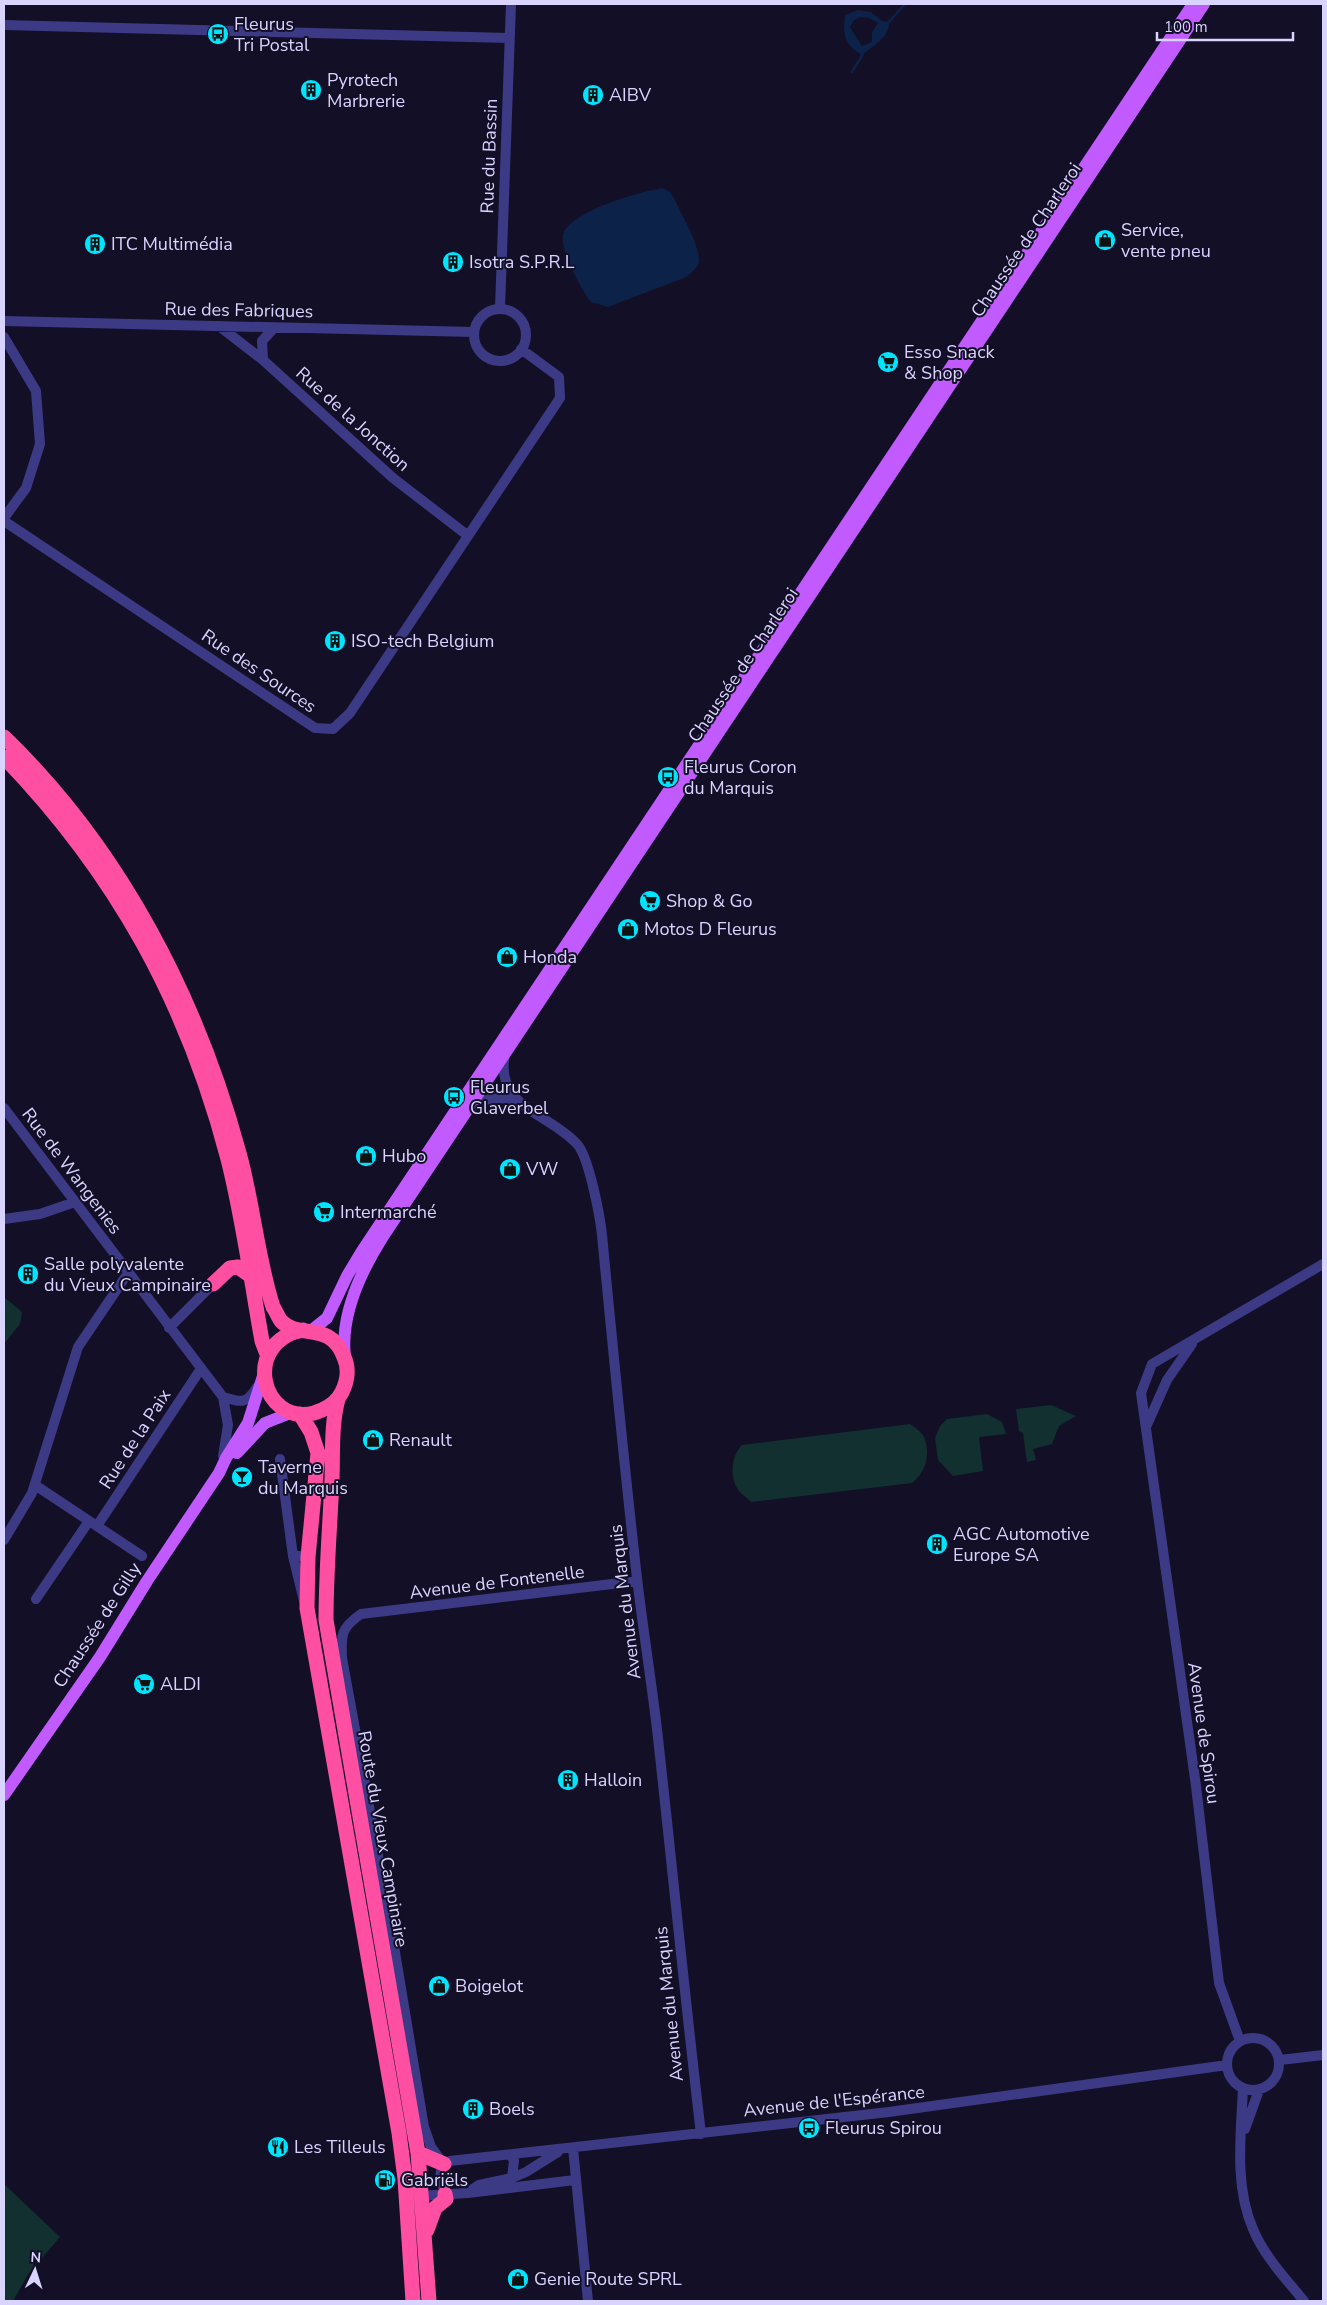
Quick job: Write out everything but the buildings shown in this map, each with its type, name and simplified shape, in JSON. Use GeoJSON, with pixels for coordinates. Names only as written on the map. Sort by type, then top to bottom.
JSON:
{"type":"FeatureCollection","features":[{"type":"Feature","properties":{"kind":"highway"},"geometry":{"type":"LineString","coordinates":[[4,737],[39,771],[86,832],[123,886],[176,978],[222,1094],[240,1155],[273,1307],[281,1321],[329,1337],[341,1350],[345,1358],[347,1380],[338,1399],[320,1411],[296,1413],[276,1402],[266,1386],[264,1376],[268,1354],[282,1337],[307,1330]]}},
{"type":"Feature","properties":{"kind":"highway"},"geometry":{"type":"LineString","coordinates":[[4,757],[77,840],[128,918],[165,984],[197,1057],[228,1160],[262,1341],[268,1354]]}},
{"type":"Feature","properties":{"kind":"highway"},"geometry":{"type":"LineString","coordinates":[[212,1284],[230,1268],[238,1267],[251,1276]]}},
{"type":"Feature","properties":{"kind":"highway","name":"Route du Vieux Campinaire"},"geometry":{"type":"LineString","coordinates":[[338,1399],[333,1422],[331,1496],[326,1556],[326,1620],[418,2153],[430,2301]]}},
{"type":"Feature","properties":{"kind":"highway","name":"Route du Vieux Campinaire"},"geometry":{"type":"LineString","coordinates":[[296,1413],[311,1432],[318,1453],[308,1557],[307,1608],[399,2133],[407,2197],[413,2301]]}},
{"type":"Feature","properties":{"kind":"highway"},"geometry":{"type":"LineString","coordinates":[[418,2153],[444,2164]]}},
{"type":"Feature","properties":{"kind":"highway"},"geometry":{"type":"LineString","coordinates":[[425,2234],[435,2208],[446,2199],[445,2194]]}},
{"type":"Feature","properties":{"kind":"main road","name":"Chaussée de Charleroi"},"geometry":{"type":"LineString","coordinates":[[307,1330],[327,1318],[352,1267],[591,916],[1193,4]]}},
{"type":"Feature","properties":{"kind":"main road","name":"Chaussée de Charleroi"},"geometry":{"type":"LineString","coordinates":[[872,493],[1204,4]]}},
{"type":"Feature","properties":{"kind":"main road","name":"Chaussée de Charleroi"},"geometry":{"type":"LineString","coordinates":[[345,1358],[345,1330],[351,1304],[362,1272],[378,1243],[506,1053],[543,988]]}},
{"type":"Feature","properties":{"kind":"main road","name":"Chaussée de Gilly"},"geometry":{"type":"LineString","coordinates":[[4,1796],[100,1657],[147,1581],[219,1473],[248,1423],[264,1376]]}},
{"type":"Feature","properties":{"kind":"main road","name":"Chaussée de Gilly"},"geometry":{"type":"LineString","coordinates":[[219,1473],[232,1461],[242,1445],[265,1424],[296,1413]]}},
{"type":"Feature","properties":{"kind":"street","name":"Rue du Bassin"},"geometry":{"type":"LineString","coordinates":[[500,308],[511,4]]}},
{"type":"Feature","properties":{"kind":"street"},"geometry":{"type":"LineString","coordinates":[[4,24],[509,38]]}},
{"type":"Feature","properties":{"kind":"street"},"geometry":{"type":"LineString","coordinates":[[500,308],[515,314],[525,326],[525,342],[522,349],[508,360],[491,359],[478,348],[474,332],[476,324],[486,312],[500,308]]}},
{"type":"Feature","properties":{"kind":"street","name":"Rue des Fabriques"},"geometry":{"type":"LineString","coordinates":[[4,321],[474,332]]}},
{"type":"Feature","properties":{"kind":"street","name":"Rue de la Jonction"},"geometry":{"type":"LineString","coordinates":[[219,326],[263,360],[393,478],[467,534]]}},
{"type":"Feature","properties":{"kind":"street"},"geometry":{"type":"LineString","coordinates":[[263,360],[262,341],[274,328]]}},
{"type":"Feature","properties":{"kind":"street"},"geometry":{"type":"LineString","coordinates":[[4,337],[36,391],[40,444],[26,488],[4,519]]}},
{"type":"Feature","properties":{"kind":"street","name":"Rue des Sources"},"geometry":{"type":"LineString","coordinates":[[4,519],[316,728],[333,729],[350,713],[467,534],[560,398],[559,377],[522,349]]}},
{"type":"Feature","properties":{"kind":"street","name":"Avenue du Marquis"},"geometry":{"type":"LineString","coordinates":[[506,1053],[504,1072],[506,1082],[516,1100],[578,1145],[584,1156],[601,1224],[638,1581],[701,2134]]}},
{"type":"Feature","properties":{"kind":"street"},"geometry":{"type":"LineString","coordinates":[[465,1113],[473,1106],[493,1098],[516,1100]]}},
{"type":"Feature","properties":{"kind":"street","name":"Rue de Wangenies"},"geometry":{"type":"LineString","coordinates":[[4,1108],[200,1370],[223,1397]]}},
{"type":"Feature","properties":{"kind":"street"},"geometry":{"type":"LineString","coordinates":[[4,1219],[40,1214],[75,1202]]}},
{"type":"Feature","properties":{"kind":"street","name":"Avenue de Spirou"},"geometry":{"type":"LineString","coordinates":[[1240,2041],[1219,1983],[1196,1786],[1141,1393],[1152,1364],[1323,1264]]}},
{"type":"Feature","properties":{"kind":"street"},"geometry":{"type":"LineString","coordinates":[[4,1540],[35,1485],[78,1347],[128,1273]]}},
{"type":"Feature","properties":{"kind":"street"},"geometry":{"type":"LineString","coordinates":[[169,1328],[212,1284]]}},
{"type":"Feature","properties":{"kind":"street","name":"Avenue de Spirou"},"geometry":{"type":"LineString","coordinates":[[1145,1428],[1167,1380],[1194,1340]]}},
{"type":"Feature","properties":{"kind":"street","name":"Rue de la Paix"},"geometry":{"type":"LineString","coordinates":[[36,1599],[93,1524],[200,1370]]}},
{"type":"Feature","properties":{"kind":"street"},"geometry":{"type":"LineString","coordinates":[[226,1458],[223,1456],[228,1425],[223,1397],[240,1402],[250,1398],[264,1376]]}},
{"type":"Feature","properties":{"kind":"street","name":"Route du Vieux Campinaire"},"geometry":{"type":"LineString","coordinates":[[280,1459],[293,1556],[301,1595],[307,1608]]}},
{"type":"Feature","properties":{"kind":"street"},"geometry":{"type":"LineString","coordinates":[[35,1485],[142,1556]]}},
{"type":"Feature","properties":{"kind":"street"},"geometry":{"type":"LineString","coordinates":[[293,1556],[308,1557]]}},
{"type":"Feature","properties":{"kind":"street","name":"Avenue de Fontenelle"},"geometry":{"type":"LineString","coordinates":[[444,2164],[431,2148],[424,2127],[388,1910],[342,1658],[341,1637],[347,1624],[361,1614],[638,1581]]}},
{"type":"Feature","properties":{"kind":"street"},"geometry":{"type":"LineString","coordinates":[[1257,2038],[1265,2040],[1272,2045],[1280,2060],[1277,2076],[1272,2082],[1258,2090],[1243,2088],[1232,2079],[1227,2065],[1230,2051],[1240,2041],[1257,2038]]}},
{"type":"Feature","properties":{"kind":"street"},"geometry":{"type":"LineString","coordinates":[[1280,2060],[1323,2055]]}},
{"type":"Feature","properties":{"kind":"street","name":"Avenue de l'Espérance"},"geometry":{"type":"LineString","coordinates":[[444,2164],[510,2154],[701,2134],[918,2108],[1227,2065]]}},
{"type":"Feature","properties":{"kind":"street"},"geometry":{"type":"LineString","coordinates":[[1243,2088],[1240,2165],[1242,2190],[1253,2229],[1279,2271],[1304,2301]]}},
{"type":"Feature","properties":{"kind":"street"},"geometry":{"type":"LineString","coordinates":[[1241,2137],[1258,2090]]}},
{"type":"Feature","properties":{"kind":"street"},"geometry":{"type":"LineString","coordinates":[[468,2193],[479,2185],[512,2178],[526,2172],[553,2154],[573,2148],[587,2297]]}},
{"type":"Feature","properties":{"kind":"street"},"geometry":{"type":"LineString","coordinates":[[510,2154],[514,2160],[512,2178]]}},
{"type":"Feature","properties":{"kind":"street"},"geometry":{"type":"LineString","coordinates":[[444,2164],[440,2171],[440,2178],[445,2194]]}},
{"type":"Feature","properties":{"kind":"street"},"geometry":{"type":"LineString","coordinates":[[407,2197],[468,2193],[575,2180]]}},
{"type":"Feature","properties":{"kind":"green space"},"geometry":{"type":"Polygon","coordinates":[[[4,1297],[22,1312],[20,1324],[4,1344],[4,1297]]]}},
{"type":"Feature","properties":{"kind":"green space"},"geometry":{"type":"Polygon","coordinates":[[[1051,1405],[1076,1416],[1059,1426],[1052,1444],[1033,1449],[1036,1460],[1027,1462],[1023,1433],[1019,1431],[1016,1409],[1051,1405]]]}},
{"type":"Feature","properties":{"kind":"green space"},"geometry":{"type":"Polygon","coordinates":[[[987,1414],[1002,1422],[1006,1434],[979,1437],[983,1471],[953,1476],[938,1460],[935,1438],[940,1426],[947,1419],[987,1414]]]}},
{"type":"Feature","properties":{"kind":"green space"},"geometry":{"type":"Polygon","coordinates":[[[910,1424],[923,1435],[927,1450],[924,1468],[912,1483],[751,1502],[736,1486],[733,1467],[735,1455],[742,1445],[910,1424]]]}},
{"type":"Feature","properties":{"kind":"green space"},"geometry":{"type":"Polygon","coordinates":[[[4,2184],[60,2237],[29,2273],[13,2301],[4,2301],[4,2184]]]}},
{"type":"Feature","properties":{"kind":"water"},"geometry":{"type":"Polygon","coordinates":[[[858,10],[871,12],[882,21],[889,22],[889,27],[884,37],[862,55],[852,48],[846,39],[844,28],[845,15],[858,10]],[[860,17],[854,20],[850,27],[862,46],[872,42],[872,32],[878,23],[869,18],[860,17]]]}},
{"type":"Feature","properties":{"kind":"water"},"geometry":{"type":"Polygon","coordinates":[[[662,188],[670,192],[674,198],[690,230],[698,254],[699,261],[697,266],[684,278],[608,307],[591,302],[577,279],[567,257],[563,239],[564,232],[570,224],[594,209],[639,193],[662,188]]]}},
{"type":"Feature","properties":{"kind":"waterway"},"geometry":{"type":"LineString","coordinates":[[888,23],[905,4]]}},
{"type":"Feature","properties":{"kind":"waterway"},"geometry":{"type":"LineString","coordinates":[[852,72],[863,54]]}},
{"type":"Feature","properties":{"kind":"place","name":"Fleurus Tri Postal"},"geometry":{"type":"Point","coordinates":[218,34]}},
{"type":"Feature","properties":{"kind":"place","name":"Pyrotech Marbrerie"},"geometry":{"type":"Point","coordinates":[311,90]}},
{"type":"Feature","properties":{"kind":"place","name":"AIBV"},"geometry":{"type":"Point","coordinates":[593,95]}},
{"type":"Feature","properties":{"kind":"place","name":"Service, vente pneu"},"geometry":{"type":"Point","coordinates":[1105,240]}},
{"type":"Feature","properties":{"kind":"place","name":"ITC Multimédia"},"geometry":{"type":"Point","coordinates":[95,244]}},
{"type":"Feature","properties":{"kind":"place","name":"Isotra S.P.R.L"},"geometry":{"type":"Point","coordinates":[453,262]}},
{"type":"Feature","properties":{"kind":"place","name":"Esso Snack & Shop"},"geometry":{"type":"Point","coordinates":[888,362]}},
{"type":"Feature","properties":{"kind":"place","name":"ISO-tech Belgium"},"geometry":{"type":"Point","coordinates":[335,641]}},
{"type":"Feature","properties":{"kind":"place","name":"Fleurus Coron du Marquis"},"geometry":{"type":"Point","coordinates":[668,777]}},
{"type":"Feature","properties":{"kind":"place","name":"Shop & Go"},"geometry":{"type":"Point","coordinates":[650,901]}},
{"type":"Feature","properties":{"kind":"place","name":"Motos D Fleurus"},"geometry":{"type":"Point","coordinates":[628,929]}},
{"type":"Feature","properties":{"kind":"place","name":"Honda"},"geometry":{"type":"Point","coordinates":[507,957]}},
{"type":"Feature","properties":{"kind":"place","name":"Fleurus Glaverbel"},"geometry":{"type":"Point","coordinates":[454,1097]}},
{"type":"Feature","properties":{"kind":"place","name":"Hubo"},"geometry":{"type":"Point","coordinates":[366,1156]}},
{"type":"Feature","properties":{"kind":"place","name":"VW"},"geometry":{"type":"Point","coordinates":[510,1169]}},
{"type":"Feature","properties":{"kind":"place","name":"Intermarché"},"geometry":{"type":"Point","coordinates":[324,1212]}},
{"type":"Feature","properties":{"kind":"place","name":"Salle polyvalente du Vieux Campinaire"},"geometry":{"type":"Point","coordinates":[28,1274]}},
{"type":"Feature","properties":{"kind":"place","name":"Renault"},"geometry":{"type":"Point","coordinates":[373,1440]}},
{"type":"Feature","properties":{"kind":"place","name":"Taverne du Marquis"},"geometry":{"type":"Point","coordinates":[242,1477]}},
{"type":"Feature","properties":{"kind":"place","name":"AGC Automotive Europe SA"},"geometry":{"type":"Point","coordinates":[937,1544]}},
{"type":"Feature","properties":{"kind":"place","name":"ALDI"},"geometry":{"type":"Point","coordinates":[144,1684]}},
{"type":"Feature","properties":{"kind":"place","name":"Halloin"},"geometry":{"type":"Point","coordinates":[568,1780]}},
{"type":"Feature","properties":{"kind":"place","name":"Boigelot"},"geometry":{"type":"Point","coordinates":[439,1986]}},
{"type":"Feature","properties":{"kind":"place","name":"Boels"},"geometry":{"type":"Point","coordinates":[473,2109]}},
{"type":"Feature","properties":{"kind":"place","name":"Fleurus Spirou"},"geometry":{"type":"Point","coordinates":[809,2128]}},
{"type":"Feature","properties":{"kind":"place","name":"Les Tilleuls"},"geometry":{"type":"Point","coordinates":[278,2147]}},
{"type":"Feature","properties":{"kind":"place","name":"Gabriëls"},"geometry":{"type":"Point","coordinates":[385,2180]}},
{"type":"Feature","properties":{"kind":"place","name":"Genie Route SPRL"},"geometry":{"type":"Point","coordinates":[518,2279]}}]}
